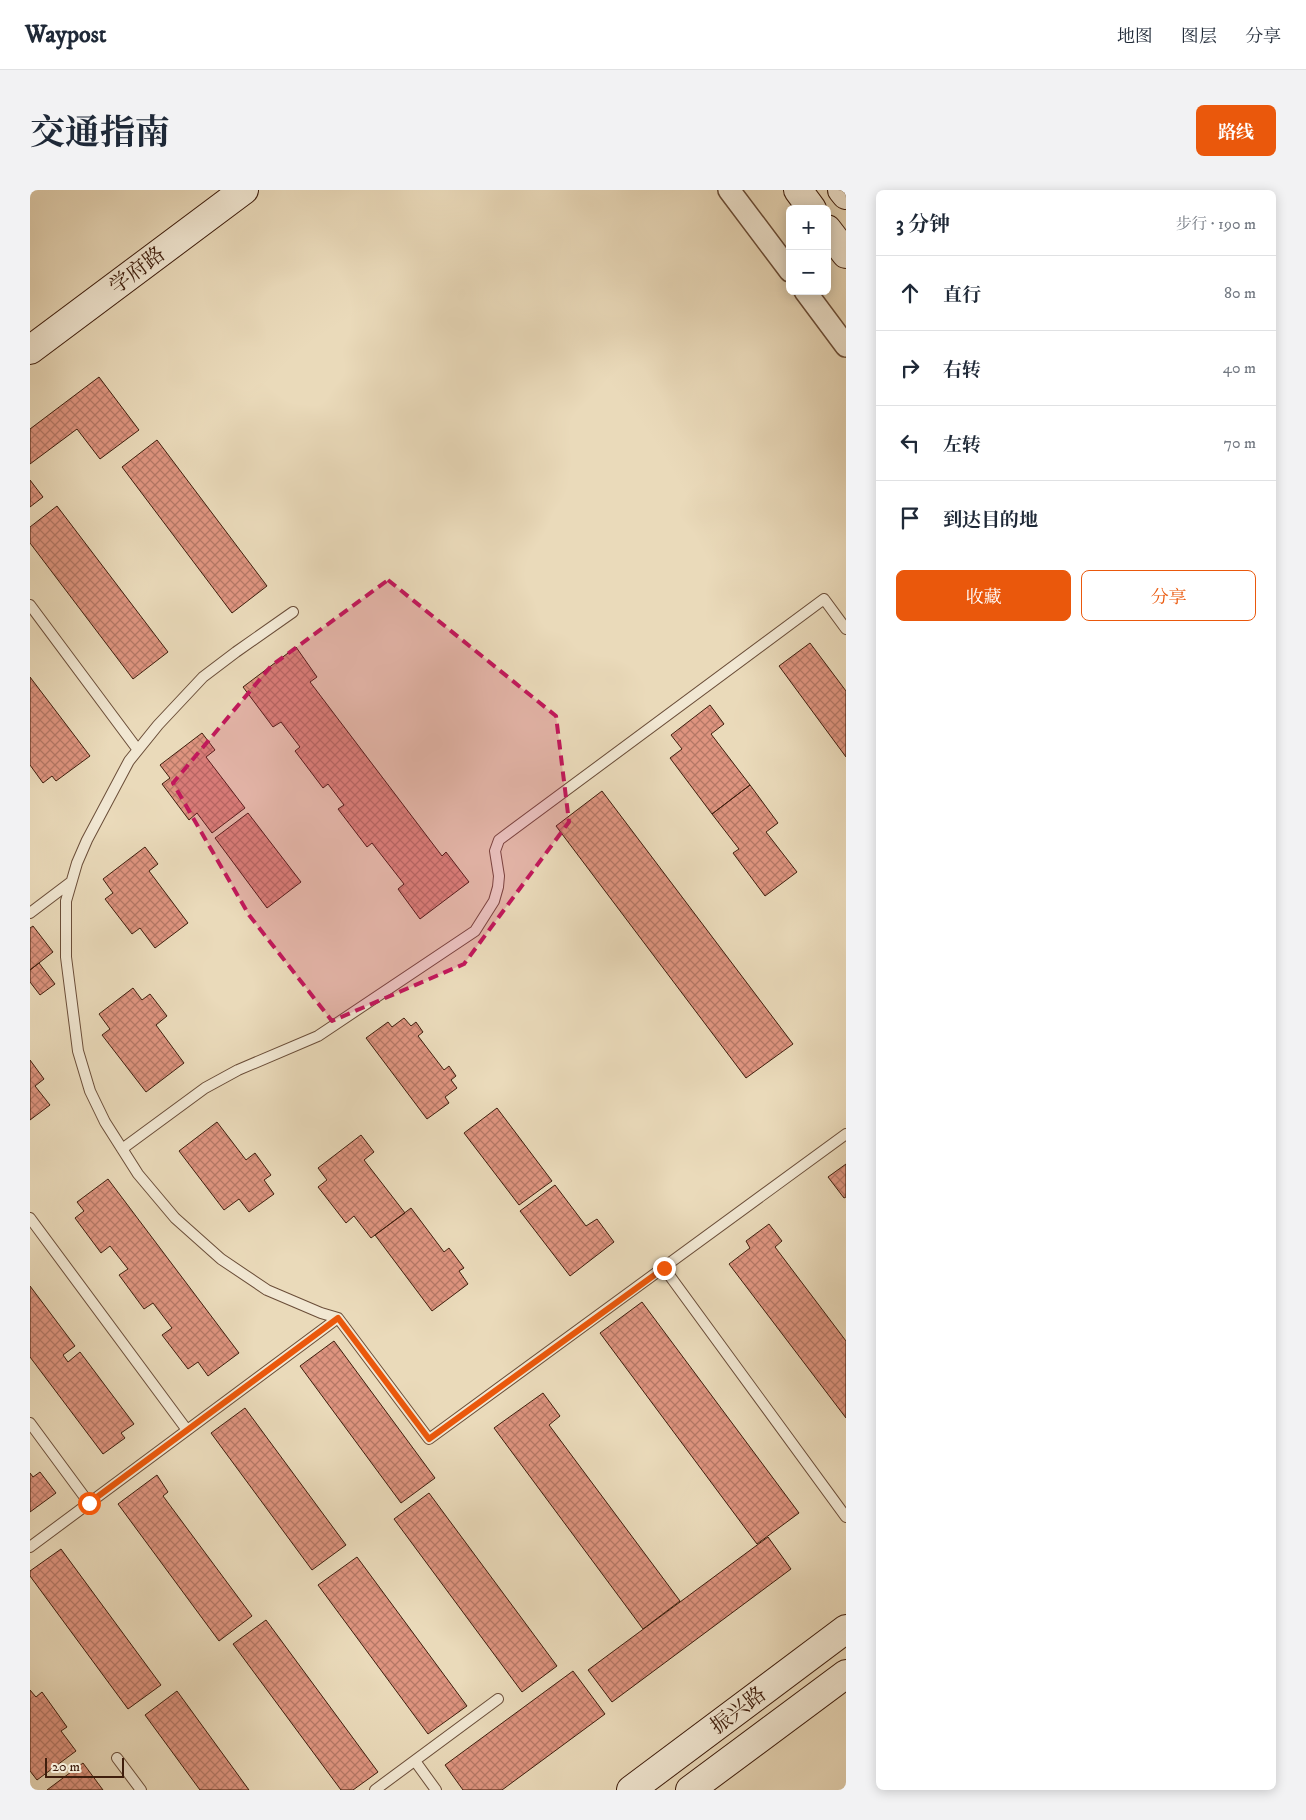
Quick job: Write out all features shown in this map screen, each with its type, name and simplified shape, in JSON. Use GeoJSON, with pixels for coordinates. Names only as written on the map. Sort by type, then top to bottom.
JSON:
{"type":"FeatureCollection","features":[{"type":"Feature","properties":{"kind":"street","name":"学府路"},"geometry":{"type":"LineString","coordinates":[[30,350],[244,190]]}},
{"type":"Feature","properties":{"kind":"street"},"geometry":{"type":"LineString","coordinates":[[729,190],[786,266]]}},
{"type":"Feature","properties":{"kind":"street"},"geometry":{"type":"LineString","coordinates":[[798,190],[809,205]]}},
{"type":"Feature","properties":{"kind":"street"},"geometry":{"type":"LineString","coordinates":[[842,190],[846,195]]}},
{"type":"Feature","properties":{"kind":"street"},"geometry":{"type":"LineString","coordinates":[[831,234],[846,254]]}},
{"type":"Feature","properties":{"kind":"street"},"geometry":{"type":"LineString","coordinates":[[808,295],[846,346]]}},
{"type":"Feature","properties":{"kind":"street","name":"振兴路"},"geometry":{"type":"LineString","coordinates":[[631,1790],[846,1629]]}},
{"type":"Feature","properties":{"kind":"street","name":"振兴路"},"geometry":{"type":"LineString","coordinates":[[690,1790],[846,1674]]}},
{"type":"Feature","properties":{"kind":"lane"},"geometry":{"type":"LineString","coordinates":[[122,1149],[205,1088],[238,1070],[318,1036],[475,931],[494,901],[498,887],[499,876],[494,852],[499,840],[824,599],[846,629]]}},
{"type":"Feature","properties":{"kind":"lane"},"geometry":{"type":"LineString","coordinates":[[30,605],[138,750]]}},
{"type":"Feature","properties":{"kind":"lane"},"geometry":{"type":"LineString","coordinates":[[293,612],[203,676],[158,725],[129,761],[76,863],[66,901],[66,957],[78,1051],[90,1092],[105,1122],[138,1174],[175,1218],[221,1260],[267,1290],[321,1313],[338,1318],[429,1439],[846,1134]]}},
{"type":"Feature","properties":{"kind":"lane"},"geometry":{"type":"LineString","coordinates":[[30,913],[71,882]]}},
{"type":"Feature","properties":{"kind":"lane"},"geometry":{"type":"LineString","coordinates":[[30,1218],[187,1430]]}},
{"type":"Feature","properties":{"kind":"lane"},"geometry":{"type":"LineString","coordinates":[[664,1268],[846,1517]]}},
{"type":"Feature","properties":{"kind":"lane"},"geometry":{"type":"LineString","coordinates":[[30,1547],[338,1318]]}},
{"type":"Feature","properties":{"kind":"lane"},"geometry":{"type":"LineString","coordinates":[[30,1423],[89,1503]]}},
{"type":"Feature","properties":{"kind":"lane"},"geometry":{"type":"LineString","coordinates":[[375,1790],[498,1699]]}},
{"type":"Feature","properties":{"kind":"lane"},"geometry":{"type":"LineString","coordinates":[[117,1758],[141,1790]]}},
{"type":"Feature","properties":{"kind":"lane"},"geometry":{"type":"LineString","coordinates":[[415,1761],[436,1790]]}},
{"type":"Feature","properties":{"kind":"highlighted area"},"geometry":{"type":"Polygon","coordinates":[[[388,580],[556,716],[569,822],[464,964],[332,1021],[249,915],[173,783],[271,666],[388,580]]]}},
{"type":"Feature","properties":{"kind":"building"},"geometry":{"type":"Polygon","coordinates":[[[99,377],[139,430],[100,459],[77,429],[30,464],[30,429],[99,377]]]}},
{"type":"Feature","properties":{"kind":"building"},"geometry":{"type":"Polygon","coordinates":[[[157,440],[267,586],[232,613],[122,467],[157,440]]]}},
{"type":"Feature","properties":{"kind":"building"},"geometry":{"type":"Polygon","coordinates":[[[30,480],[43,497],[30,507],[30,480]]]}},
{"type":"Feature","properties":{"kind":"building"},"geometry":{"type":"Polygon","coordinates":[[[57,506],[168,652],[133,679],[30,543],[30,527],[57,506]]]}},
{"type":"Feature","properties":{"kind":"building"},"geometry":{"type":"Polygon","coordinates":[[[810,643],[846,691],[846,757],[779,666],[810,643]]]}},
{"type":"Feature","properties":{"kind":"building"},"geometry":{"type":"Polygon","coordinates":[[[296,647],[317,677],[310,682],[442,856],[446,852],[469,882],[420,919],[398,889],[404,884],[372,843],[367,847],[338,809],[344,805],[328,784],[323,788],[295,751],[300,747],[281,722],[273,727],[243,687],[296,647]]]}},
{"type":"Feature","properties":{"kind":"building"},"geometry":{"type":"Polygon","coordinates":[[[30,677],[90,756],[56,781],[52,776],[43,783],[30,765],[30,677]]]}},
{"type":"Feature","properties":{"kind":"building"},"geometry":{"type":"Polygon","coordinates":[[[710,705],[724,724],[711,734],[750,785],[712,814],[670,758],[682,749],[671,735],[710,705]]]}},
{"type":"Feature","properties":{"kind":"building"},"geometry":{"type":"Polygon","coordinates":[[[202,733],[215,750],[206,757],[245,808],[212,833],[197,813],[189,820],[162,784],[170,778],[160,765],[202,733]]]}},
{"type":"Feature","properties":{"kind":"building"},"geometry":{"type":"Polygon","coordinates":[[[750,785],[778,823],[766,832],[797,872],[765,896],[733,853],[739,849],[712,814],[750,785]]]}},
{"type":"Feature","properties":{"kind":"building"},"geometry":{"type":"Polygon","coordinates":[[[602,791],[793,1044],[746,1078],[556,826],[602,791]]]}},
{"type":"Feature","properties":{"kind":"building"},"geometry":{"type":"Polygon","coordinates":[[[248,813],[301,882],[267,908],[215,838],[248,813]]]}},
{"type":"Feature","properties":{"kind":"building"},"geometry":{"type":"Polygon","coordinates":[[[145,847],[158,864],[149,871],[188,923],[155,948],[140,928],[132,934],[105,899],[113,893],[103,879],[145,847]]]}},
{"type":"Feature","properties":{"kind":"building"},"geometry":{"type":"Polygon","coordinates":[[[33,926],[53,952],[30,970],[30,928],[33,926]]]}},
{"type":"Feature","properties":{"kind":"building"},"geometry":{"type":"Polygon","coordinates":[[[39,963],[55,984],[40,995],[30,982],[30,970],[39,963]]]}},
{"type":"Feature","properties":{"kind":"building"},"geometry":{"type":"Polygon","coordinates":[[[133,988],[142,1000],[150,994],[167,1016],[156,1025],[184,1063],[146,1092],[102,1035],[110,1029],[99,1014],[133,988]]]}},
{"type":"Feature","properties":{"kind":"building"},"geometry":{"type":"Polygon","coordinates":[[[404,1018],[411,1026],[416,1022],[423,1032],[418,1036],[444,1070],[449,1066],[456,1076],[451,1080],[457,1088],[445,1097],[449,1103],[427,1119],[366,1038],[388,1022],[392,1027],[404,1018]]]}},
{"type":"Feature","properties":{"kind":"building"},"geometry":{"type":"Polygon","coordinates":[[[30,1060],[44,1079],[35,1086],[50,1105],[30,1120],[30,1060]]]}},
{"type":"Feature","properties":{"kind":"building"},"geometry":{"type":"Polygon","coordinates":[[[497,1108],[552,1181],[519,1205],[464,1133],[497,1108]]]}},
{"type":"Feature","properties":{"kind":"building"},"geometry":{"type":"Polygon","coordinates":[[[217,1122],[246,1160],[255,1153],[271,1175],[264,1180],[274,1194],[249,1212],[239,1199],[224,1210],[179,1151],[217,1122]]]}},
{"type":"Feature","properties":{"kind":"building"},"geometry":{"type":"Polygon","coordinates":[[[361,1135],[374,1152],[364,1160],[405,1213],[371,1238],[354,1216],[346,1223],[318,1187],[327,1180],[318,1168],[361,1135]]]}},
{"type":"Feature","properties":{"kind":"building"},"geometry":{"type":"Polygon","coordinates":[[[846,1164],[846,1197],[844,1198],[828,1177],[846,1164]]]}},
{"type":"Feature","properties":{"kind":"building"},"geometry":{"type":"Polygon","coordinates":[[[108,1179],[239,1353],[208,1376],[198,1362],[188,1369],[162,1335],[172,1328],[153,1303],[144,1309],[119,1275],[128,1269],[110,1246],[101,1253],[75,1218],[84,1211],[77,1202],[108,1179]]]}},
{"type":"Feature","properties":{"kind":"building"},"geometry":{"type":"Polygon","coordinates":[[[555,1185],[586,1226],[597,1219],[614,1242],[570,1276],[520,1211],[555,1185]]]}},
{"type":"Feature","properties":{"kind":"building"},"geometry":{"type":"Polygon","coordinates":[[[411,1208],[444,1252],[449,1248],[464,1268],[459,1271],[468,1284],[432,1311],[375,1235],[411,1208]]]}},
{"type":"Feature","properties":{"kind":"building"},"geometry":{"type":"Polygon","coordinates":[[[769,1224],[782,1241],[775,1247],[846,1341],[846,1418],[729,1264],[750,1248],[746,1241],[769,1224]]]}},
{"type":"Feature","properties":{"kind":"building"},"geometry":{"type":"Polygon","coordinates":[[[30,1286],[75,1346],[63,1355],[68,1362],[80,1352],[134,1424],[121,1433],[125,1438],[103,1454],[30,1357],[30,1286]]]}},
{"type":"Feature","properties":{"kind":"building"},"geometry":{"type":"Polygon","coordinates":[[[642,1302],[799,1513],[757,1544],[600,1333],[642,1302]]]}},
{"type":"Feature","properties":{"kind":"building"},"geometry":{"type":"Polygon","coordinates":[[[334,1341],[435,1478],[401,1503],[300,1366],[334,1341]]]}},
{"type":"Feature","properties":{"kind":"building"},"geometry":{"type":"Polygon","coordinates":[[[543,1393],[560,1416],[549,1425],[680,1601],[643,1629],[494,1428],[543,1393]]]}},
{"type":"Feature","properties":{"kind":"building"},"geometry":{"type":"Polygon","coordinates":[[[245,1408],[346,1545],[312,1570],[211,1433],[245,1408]]]}},
{"type":"Feature","properties":{"kind":"building"},"geometry":{"type":"Polygon","coordinates":[[[40,1472],[56,1493],[30,1512],[30,1473],[33,1477],[40,1472]]]}},
{"type":"Feature","properties":{"kind":"building"},"geometry":{"type":"Polygon","coordinates":[[[157,1475],[168,1492],[163,1496],[252,1616],[219,1641],[118,1504],[157,1475]]]}},
{"type":"Feature","properties":{"kind":"building"},"geometry":{"type":"Polygon","coordinates":[[[429,1493],[557,1666],[522,1692],[394,1519],[429,1493]]]}},
{"type":"Feature","properties":{"kind":"building"},"geometry":{"type":"Polygon","coordinates":[[[768,1537],[791,1569],[612,1702],[588,1670],[768,1537]]]}},
{"type":"Feature","properties":{"kind":"building"},"geometry":{"type":"Polygon","coordinates":[[[61,1549],[161,1685],[128,1709],[30,1576],[30,1571],[61,1549]]]}},
{"type":"Feature","properties":{"kind":"building"},"geometry":{"type":"Polygon","coordinates":[[[357,1557],[467,1706],[428,1734],[318,1585],[357,1557]]]}},
{"type":"Feature","properties":{"kind":"building"},"geometry":{"type":"Polygon","coordinates":[[[266,1620],[378,1772],[353,1790],[341,1790],[233,1644],[266,1620]]]}},
{"type":"Feature","properties":{"kind":"building"},"geometry":{"type":"Polygon","coordinates":[[[573,1671],[605,1714],[502,1790],[463,1790],[445,1765],[573,1671]]]}},
{"type":"Feature","properties":{"kind":"building"},"geometry":{"type":"Polygon","coordinates":[[[30,1690],[36,1697],[42,1692],[67,1727],[61,1731],[76,1751],[37,1780],[30,1771],[30,1690]]]}},
{"type":"Feature","properties":{"kind":"building"},"geometry":{"type":"Polygon","coordinates":[[[177,1691],[249,1790],[200,1790],[145,1715],[177,1691]]]}},
{"type":"Feature","properties":{"kind":"building"},"geometry":{"type":"Polygon","coordinates":[[[83,1763],[103,1790],[47,1790],[83,1763]]]}},
{"type":"Feature","properties":{"kind":"route"},"geometry":{"type":"LineString","coordinates":[[89,1503],[338,1318],[429,1439],[664,1268]]}}]}
